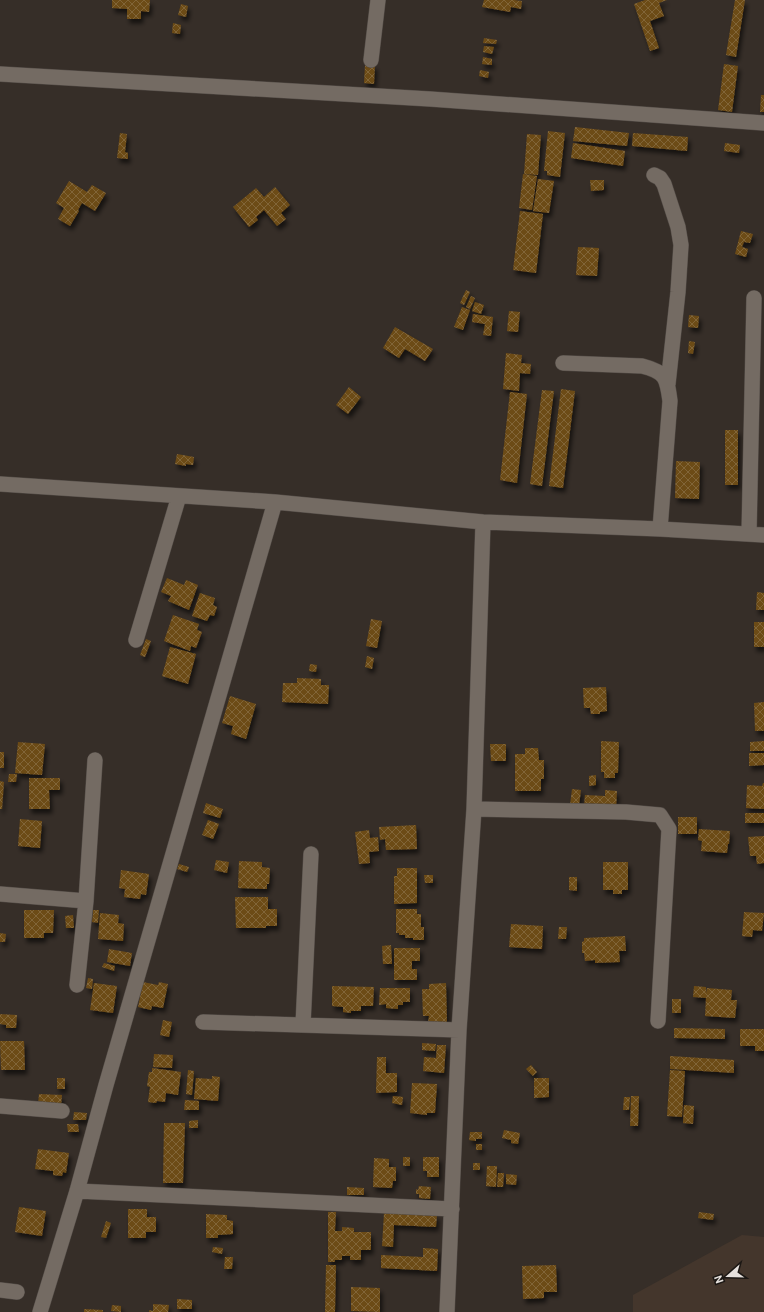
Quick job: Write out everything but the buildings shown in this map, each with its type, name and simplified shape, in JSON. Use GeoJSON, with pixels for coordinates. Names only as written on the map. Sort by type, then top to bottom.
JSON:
{"type":"FeatureCollection","features":[{"type":"Feature","properties":{"kind":"street"},"geometry":{"type":"LineString","coordinates":[[371,60],[378,0]]}},
{"type":"Feature","properties":{"kind":"street"},"geometry":{"type":"LineString","coordinates":[[0,74],[430,99],[764,123]]}},
{"type":"Feature","properties":{"kind":"street"},"geometry":{"type":"LineString","coordinates":[[654,176],[660,178],[664,184],[681,239],[678,292],[668,384],[670,401],[660,529]]}},
{"type":"Feature","properties":{"kind":"street"},"geometry":{"type":"LineString","coordinates":[[749,534],[754,298]]}},
{"type":"Feature","properties":{"kind":"street"},"geometry":{"type":"LineString","coordinates":[[563,363],[642,366],[653,368],[663,374],[668,384]]}},
{"type":"Feature","properties":{"kind":"street"},"geometry":{"type":"LineString","coordinates":[[0,484],[275,502],[483,522],[764,535]]}},
{"type":"Feature","properties":{"kind":"street"},"geometry":{"type":"LineString","coordinates":[[136,640],[179,496]]}},
{"type":"Feature","properties":{"kind":"street"},"geometry":{"type":"LineString","coordinates":[[40,1312],[77,1191],[108,1077],[275,502]]}},
{"type":"Feature","properties":{"kind":"street"},"geometry":{"type":"LineString","coordinates":[[447,1312],[458,1030],[474,809],[483,522]]}},
{"type":"Feature","properties":{"kind":"street"},"geometry":{"type":"LineString","coordinates":[[77,985],[86,901],[95,760]]}},
{"type":"Feature","properties":{"kind":"street"},"geometry":{"type":"LineString","coordinates":[[474,809],[626,812],[660,815],[669,829],[658,1021]]}},
{"type":"Feature","properties":{"kind":"street"},"geometry":{"type":"LineString","coordinates":[[303,1025],[311,854]]}},
{"type":"Feature","properties":{"kind":"street"},"geometry":{"type":"LineString","coordinates":[[0,894],[86,901]]}},
{"type":"Feature","properties":{"kind":"street"},"geometry":{"type":"LineString","coordinates":[[204,1022],[458,1030]]}},
{"type":"Feature","properties":{"kind":"street"},"geometry":{"type":"LineString","coordinates":[[0,1106],[62,1111]]}},
{"type":"Feature","properties":{"kind":"street"},"geometry":{"type":"LineString","coordinates":[[77,1191],[452,1209]]}},
{"type":"Feature","properties":{"kind":"street"},"geometry":{"type":"LineString","coordinates":[[0,1290],[17,1292]]}},
{"type":"Feature","properties":{"kind":"shaded area"},"geometry":{"type":"Polygon","coordinates":[[[742,1235],[764,1237],[764,1312],[633,1312],[633,1295],[742,1235]]]}}]}
